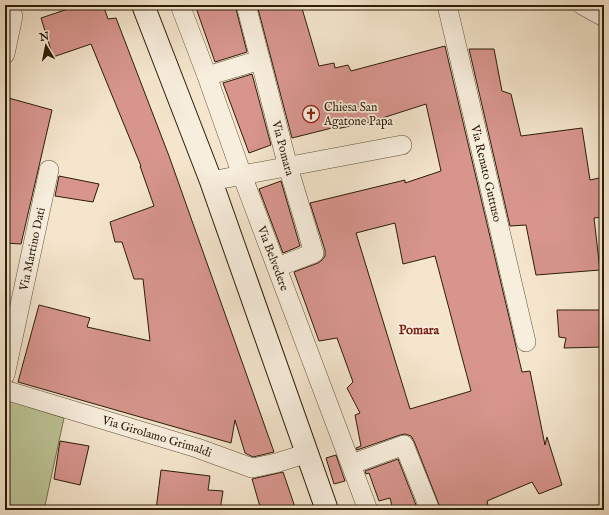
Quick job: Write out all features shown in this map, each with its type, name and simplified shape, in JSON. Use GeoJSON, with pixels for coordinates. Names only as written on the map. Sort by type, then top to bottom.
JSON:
{"type":"FeatureCollection","features":[{"type":"Feature","properties":{"kind":"main road"},"geometry":{"type":"LineString","coordinates":[[144,5],[211,181],[327,510]]}},
{"type":"Feature","properties":{"kind":"street"},"geometry":{"type":"LineString","coordinates":[[5,54],[13,16],[7,5]]}},
{"type":"Feature","properties":{"kind":"street","name":"Via Belvedere"},"geometry":{"type":"LineString","coordinates":[[180,5],[242,175],[352,464],[368,510]]}},
{"type":"Feature","properties":{"kind":"street","name":"Via Pomara"},"geometry":{"type":"LineString","coordinates":[[246,5],[288,167],[314,253],[277,266]]}},
{"type":"Feature","properties":{"kind":"street","name":"Via Renato Guttuso"},"geometry":{"type":"LineString","coordinates":[[447,5],[526,342]]}},
{"type":"Feature","properties":{"kind":"street"},"geometry":{"type":"LineString","coordinates":[[582,5],[604,18]]}},
{"type":"Feature","properties":{"kind":"street"},"geometry":{"type":"LineString","coordinates":[[207,76],[260,60]]}},
{"type":"Feature","properties":{"kind":"street"},"geometry":{"type":"LineString","coordinates":[[211,181],[402,145]]}},
{"type":"Feature","properties":{"kind":"street","name":"Via Martino Dati"},"geometry":{"type":"LineString","coordinates":[[5,375],[49,170]]}},
{"type":"Feature","properties":{"kind":"street","name":"Via Girolamo Grimaldi"},"geometry":{"type":"LineString","coordinates":[[5,390],[197,448],[252,468],[276,463],[308,453]]}},
{"type":"Feature","properties":{"kind":"street"},"geometry":{"type":"LineString","coordinates":[[352,464],[404,445],[430,510]]}},
{"type":"Feature","properties":{"kind":"green space"},"geometry":{"type":"Polygon","coordinates":[[[5,399],[64,418],[44,510],[5,510],[5,399]]]}},
{"type":"Feature","properties":{"kind":"building"},"geometry":{"type":"Polygon","coordinates":[[[80,5],[103,5],[108,19],[116,18],[169,156],[274,452],[253,457],[245,453],[235,420],[231,443],[18,382],[39,305],[90,318],[87,327],[150,341],[143,279],[134,279],[122,242],[115,242],[110,222],[154,206],[141,166],[91,44],[53,57],[41,18],[80,5]]]}},
{"type":"Feature","properties":{"kind":"building"},"geometry":{"type":"Polygon","coordinates":[[[195,5],[235,5],[247,52],[215,62],[195,5]]]}},
{"type":"Feature","properties":{"kind":"building"},"geometry":{"type":"Polygon","coordinates":[[[257,5],[301,5],[319,66],[334,63],[335,68],[348,65],[351,71],[445,46],[522,372],[530,371],[545,445],[547,437],[562,485],[539,494],[532,482],[487,501],[489,510],[441,510],[411,436],[405,434],[400,435],[357,450],[356,448],[361,446],[355,415],[360,413],[347,388],[353,382],[337,338],[319,341],[294,272],[318,263],[325,256],[325,250],[310,203],[405,180],[405,183],[441,171],[426,104],[370,122],[336,129],[336,127],[292,138],[257,5]],[[395,223],[356,233],[410,409],[471,391],[435,256],[403,264],[395,223]]]}},
{"type":"Feature","properties":{"kind":"building"},"geometry":{"type":"Polygon","coordinates":[[[469,49],[494,49],[502,91],[511,94],[521,136],[582,128],[590,180],[604,177],[604,217],[594,218],[600,270],[536,275],[526,225],[510,226],[469,49]]]}},
{"type":"Feature","properties":{"kind":"building"},"geometry":{"type":"Polygon","coordinates":[[[252,74],[271,145],[249,153],[223,83],[252,74]]]}},
{"type":"Feature","properties":{"kind":"building"},"geometry":{"type":"Polygon","coordinates":[[[5,97],[52,110],[21,244],[5,243],[5,97]]]}},
{"type":"Feature","properties":{"kind":"building"},"geometry":{"type":"Polygon","coordinates":[[[59,176],[99,184],[93,202],[55,196],[59,176]]]}},
{"type":"Feature","properties":{"kind":"building"},"geometry":{"type":"Polygon","coordinates":[[[281,181],[300,246],[283,253],[259,189],[281,181]]]}},
{"type":"Feature","properties":{"kind":"building"},"geometry":{"type":"Polygon","coordinates":[[[557,310],[604,310],[604,347],[564,348],[566,338],[559,337],[557,310]]]}},
{"type":"Feature","properties":{"kind":"building"},"geometry":{"type":"Polygon","coordinates":[[[60,441],[89,446],[80,485],[54,479],[60,441]]]}},
{"type":"Feature","properties":{"kind":"building"},"geometry":{"type":"Polygon","coordinates":[[[336,455],[345,481],[334,484],[326,458],[336,455]]]}},
{"type":"Feature","properties":{"kind":"building"},"geometry":{"type":"Polygon","coordinates":[[[398,459],[418,510],[393,510],[390,498],[379,501],[369,473],[366,474],[365,471],[398,459]]]}},
{"type":"Feature","properties":{"kind":"building"},"geometry":{"type":"Polygon","coordinates":[[[161,470],[210,476],[208,490],[223,491],[220,510],[156,510],[161,470]]]}},
{"type":"Feature","properties":{"kind":"building"},"geometry":{"type":"Polygon","coordinates":[[[283,472],[296,510],[261,510],[252,479],[283,472]]]}},
{"type":"Feature","properties":{"kind":"place","name":"Chiesa San Agatone Papa"},"geometry":{"type":"Point","coordinates":[311,114]}},
{"type":"Feature","properties":{"kind":"district","name":"Pomara"},"geometry":{"type":"Point","coordinates":[419,330]}}]}
